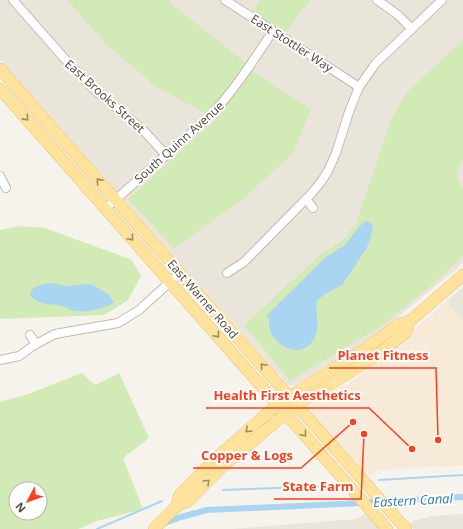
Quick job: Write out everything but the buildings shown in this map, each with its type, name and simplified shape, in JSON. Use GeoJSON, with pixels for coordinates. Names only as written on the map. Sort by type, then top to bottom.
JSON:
{"type":"FeatureCollection","features":[{"type":"Feature","properties":{"kind":"main road","name":"East Warner Road"},"geometry":{"type":"LineString","coordinates":[[0,69],[4,82],[116,199],[406,529]]}},
{"type":"Feature","properties":{"kind":"main road","name":"East Warner Road"},"geometry":{"type":"LineString","coordinates":[[0,89],[388,529]]}},
{"type":"Feature","properties":{"kind":"main road"},"geometry":{"type":"LineString","coordinates":[[177,506],[179,496],[215,459],[278,405],[369,346],[399,324],[410,321],[463,275]]}},
{"type":"Feature","properties":{"kind":"main road"},"geometry":{"type":"LineString","coordinates":[[154,529],[177,506],[188,501],[222,467],[286,414],[376,356],[406,332],[410,321]]}},
{"type":"Feature","properties":{"kind":"street","name":"East Brooks Street"},"geometry":{"type":"LineString","coordinates":[[13,0],[72,67],[97,92],[144,131],[166,155]]}},
{"type":"Feature","properties":{"kind":"street","name":"East Stottler Way"},"geometry":{"type":"LineString","coordinates":[[225,0],[359,87]]}},
{"type":"Feature","properties":{"kind":"street"},"geometry":{"type":"LineString","coordinates":[[377,0],[398,15],[412,29]]}},
{"type":"Feature","properties":{"kind":"street"},"geometry":{"type":"LineString","coordinates":[[227,273],[244,262],[321,182],[336,153],[349,112],[359,87],[376,63],[442,0]]}},
{"type":"Feature","properties":{"kind":"street","name":"South Quinn Avenue"},"geometry":{"type":"LineString","coordinates":[[106,208],[224,102],[239,83],[273,31]]}},
{"type":"Feature","properties":{"kind":"street"},"geometry":{"type":"LineString","coordinates":[[0,176],[6,188]]}},
{"type":"Feature","properties":{"kind":"street"},"geometry":{"type":"LineString","coordinates":[[306,199],[313,208]]}},
{"type":"Feature","properties":{"kind":"street"},"geometry":{"type":"LineString","coordinates":[[0,360],[19,356],[36,344],[55,334],[118,323],[139,310],[180,273]]}},
{"type":"Feature","properties":{"kind":"street"},"geometry":{"type":"LineString","coordinates":[[30,335],[36,344]]}},
{"type":"Feature","properties":{"kind":"shaded area"},"geometry":{"type":"Polygon","coordinates":[[[0,0],[463,0],[463,263],[367,343],[349,355],[322,368],[296,385],[288,385],[0,60],[0,0]]]}},
{"type":"Feature","properties":{"kind":"shaded area"},"geometry":{"type":"Polygon","coordinates":[[[463,287],[463,321],[446,302],[463,287]]]}},
{"type":"Feature","properties":{"kind":"shaded area"},"geometry":{"type":"Polygon","coordinates":[[[446,302],[463,321],[463,465],[378,470],[371,476],[356,463],[311,412],[312,403],[318,397],[341,388],[366,372],[446,302]]]}},
{"type":"Feature","properties":{"kind":"shaded area"},"geometry":{"type":"Polygon","coordinates":[[[366,513],[380,529],[232,529],[357,519],[366,513]]]}},
{"type":"Feature","properties":{"kind":"shaded area"},"geometry":{"type":"Polygon","coordinates":[[[463,514],[463,529],[414,529],[409,524],[413,521],[432,516],[463,514]]]}},
{"type":"Feature","properties":{"kind":"green space"},"geometry":{"type":"Polygon","coordinates":[[[67,0],[169,0],[175,7],[245,62],[256,74],[311,109],[293,154],[238,203],[174,248],[128,199],[216,119],[155,86],[107,45],[67,0]]]}},
{"type":"Feature","properties":{"kind":"green space"},"geometry":{"type":"Polygon","coordinates":[[[260,0],[310,0],[286,32],[252,12],[260,0]]]}},
{"type":"Feature","properties":{"kind":"green space"},"geometry":{"type":"Polygon","coordinates":[[[463,40],[463,158],[456,174],[463,190],[463,256],[432,285],[380,327],[290,381],[244,325],[319,256],[344,239],[356,223],[391,120],[406,93],[463,40]]]}},
{"type":"Feature","properties":{"kind":"green space"},"geometry":{"type":"Polygon","coordinates":[[[20,226],[45,228],[132,260],[141,276],[128,300],[104,315],[0,319],[0,230],[20,226]]]}},
{"type":"Feature","properties":{"kind":"green space"},"geometry":{"type":"Polygon","coordinates":[[[82,373],[95,385],[119,373],[149,438],[123,458],[143,509],[97,521],[78,529],[0,529],[0,402],[28,394],[82,373]]]}},
{"type":"Feature","properties":{"kind":"water"},"geometry":{"type":"Polygon","coordinates":[[[365,221],[369,222],[373,226],[370,240],[366,249],[342,285],[317,300],[317,329],[311,344],[299,350],[286,348],[275,339],[271,333],[269,328],[269,318],[266,316],[325,258],[345,245],[365,221]]]}},
{"type":"Feature","properties":{"kind":"water"},"geometry":{"type":"Polygon","coordinates":[[[50,283],[68,286],[87,284],[93,285],[109,295],[114,302],[105,307],[93,310],[76,311],[62,306],[41,303],[33,299],[30,295],[35,287],[50,283]]]}},
{"type":"Feature","properties":{"kind":"waterway"},"geometry":{"type":"LineString","coordinates":[[379,480],[463,475]]}},
{"type":"Feature","properties":{"kind":"waterway"},"geometry":{"type":"LineString","coordinates":[[223,490],[332,486]]}},
{"type":"Feature","properties":{"kind":"waterway","name":"Eastern Canal"},"geometry":{"type":"LineString","coordinates":[[162,524],[207,510],[463,497]]}},
{"type":"Feature","properties":{"kind":"waterway"},"geometry":{"type":"LineString","coordinates":[[97,529],[162,501]]}},
{"type":"Feature","properties":{"kind":"place","name":"Copper & Logs"},"geometry":{"type":"Point","coordinates":[353,422]}},
{"type":"Feature","properties":{"kind":"place","name":"State Farm"},"geometry":{"type":"Point","coordinates":[364,434]}},
{"type":"Feature","properties":{"kind":"place","name":"Planet Fitness"},"geometry":{"type":"Point","coordinates":[438,440]}},
{"type":"Feature","properties":{"kind":"place","name":"Health First Aesthetics"},"geometry":{"type":"Point","coordinates":[412,449]}}]}
